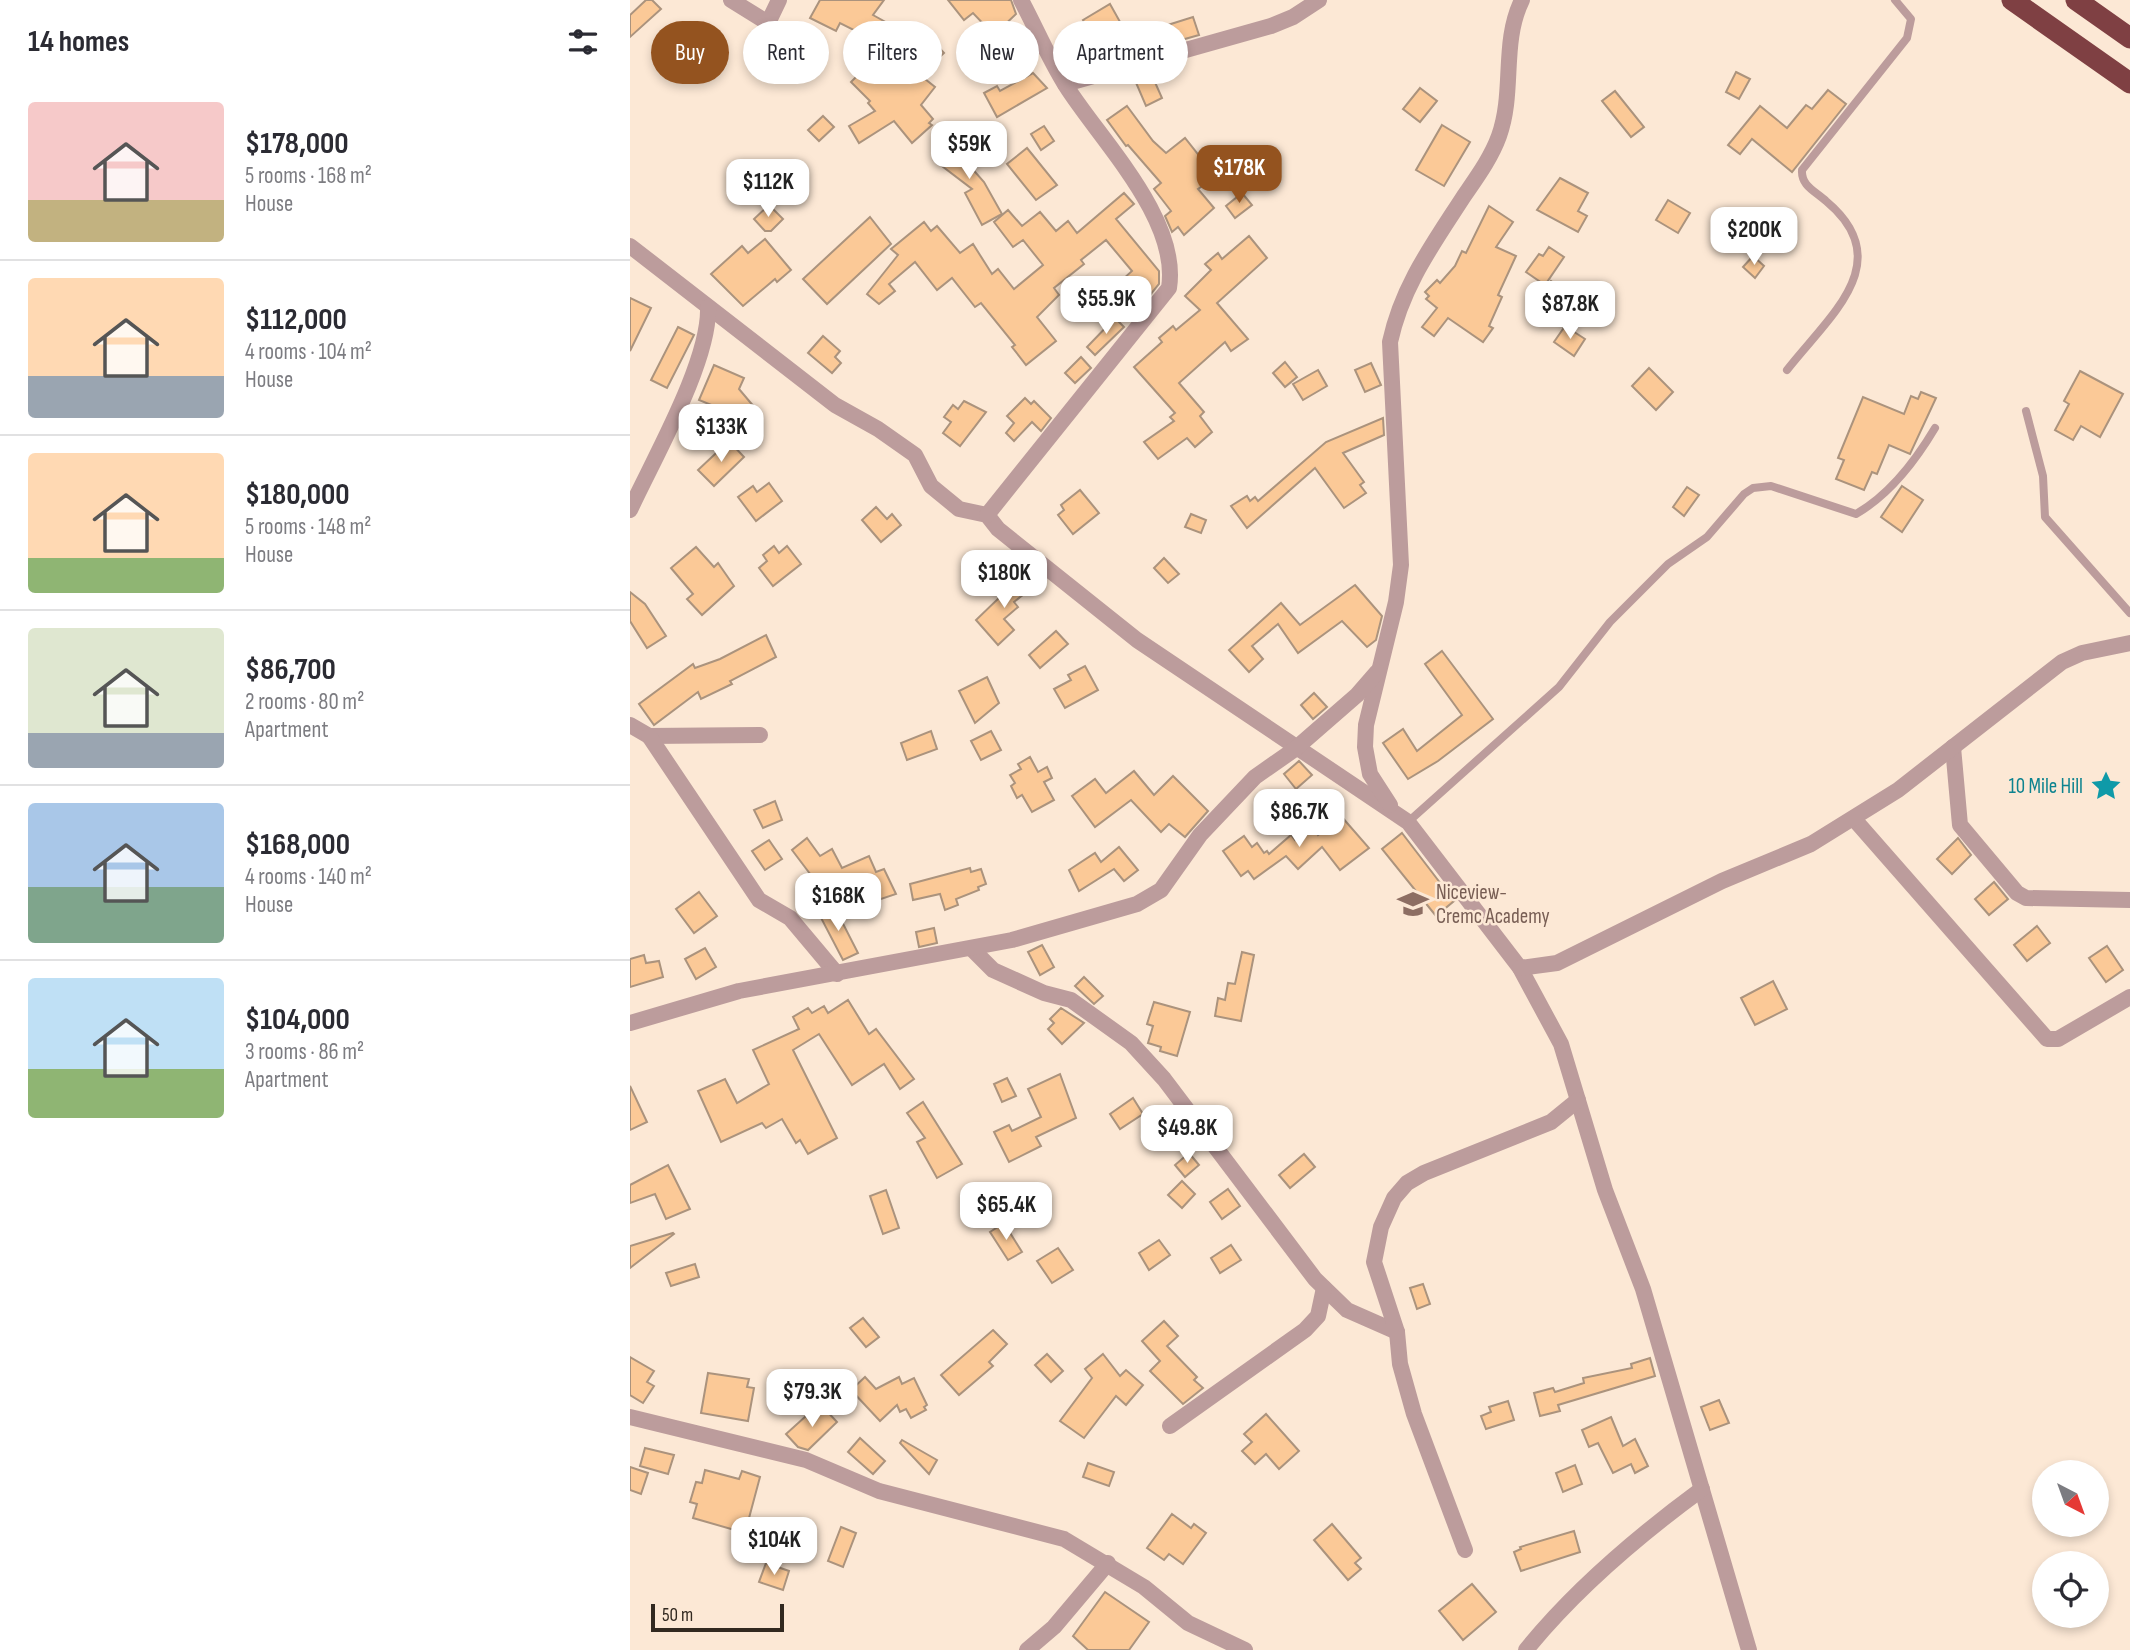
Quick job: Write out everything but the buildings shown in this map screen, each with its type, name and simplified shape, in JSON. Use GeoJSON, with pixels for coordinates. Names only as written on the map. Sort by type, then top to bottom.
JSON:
{"type":"FeatureCollection","features":[{"type":"Feature","properties":{"kind":"highway"},"geometry":{"type":"LineString","coordinates":[[2012,0],[2130,83]]}},
{"type":"Feature","properties":{"kind":"highway"},"geometry":{"type":"LineString","coordinates":[[2076,0],[2130,38]]}},
{"type":"Feature","properties":{"kind":"street"},"geometry":{"type":"LineString","coordinates":[[731,0],[768,23],[779,0]]}},
{"type":"Feature","properties":{"kind":"street"},"geometry":{"type":"LineString","coordinates":[[1021,0],[1053,61]]}},
{"type":"Feature","properties":{"kind":"street"},"geometry":{"type":"LineString","coordinates":[[1188,49],[1271,26],[1293,17],[1319,0]]}},
{"type":"Feature","properties":{"kind":"street"},"geometry":{"type":"LineString","coordinates":[[1392,809],[1370,774],[1365,747],[1377,672],[1396,602],[1401,565],[1390,342],[1397,309],[1413,274],[1488,160],[1499,134],[1504,110],[1509,34],[1522,0]]}},
{"type":"Feature","properties":{"kind":"street"},"geometry":{"type":"LineString","coordinates":[[987,515],[1169,288],[1171,278],[1165,250],[1148,202],[1065,84]]}},
{"type":"Feature","properties":{"kind":"street"},"geometry":{"type":"LineString","coordinates":[[630,246],[835,405],[878,429],[915,455],[931,486],[959,509],[987,515],[999,529],[1137,640],[1294,749],[1392,809],[1408,822],[1520,968],[1561,1044],[1605,1190],[1643,1289],[1749,1650]]}},
{"type":"Feature","properties":{"kind":"street"},"geometry":{"type":"LineString","coordinates":[[630,510],[697,359],[709,321],[708,307]]}},
{"type":"Feature","properties":{"kind":"street"},"geometry":{"type":"LineString","coordinates":[[1520,968],[1558,963],[1722,881],[1797,851],[1898,790],[2062,662],[2082,653],[2129,646]]}},
{"type":"Feature","properties":{"kind":"street"},"geometry":{"type":"LineString","coordinates":[[630,1023],[739,991],[1013,940],[1137,904],[1161,890],[1222,809],[1255,777],[1294,749],[1357,695],[1377,672]]}},
{"type":"Feature","properties":{"kind":"street"},"geometry":{"type":"LineString","coordinates":[[630,725],[649,736],[759,900],[790,918],[837,974]]}},
{"type":"Feature","properties":{"kind":"street"},"geometry":{"type":"LineString","coordinates":[[649,736],[760,735]]}},
{"type":"Feature","properties":{"kind":"street"},"geometry":{"type":"LineString","coordinates":[[1953,747],[1960,825],[2017,893],[2026,898],[2130,900]]}},
{"type":"Feature","properties":{"kind":"street"},"geometry":{"type":"LineString","coordinates":[[1854,819],[2047,1039],[2057,1039],[2130,997]]}},
{"type":"Feature","properties":{"kind":"street"},"geometry":{"type":"LineString","coordinates":[[972,948],[993,970],[1044,993],[1071,1000],[1140,1052],[1164,1079],[1277,1232],[1324,1288],[1347,1310],[1362,1319],[1397,1332]]}},
{"type":"Feature","properties":{"kind":"street"},"geometry":{"type":"LineString","coordinates":[[1465,1550],[1414,1414],[1400,1364],[1397,1332],[1374,1262],[1381,1227],[1394,1198],[1407,1183],[1424,1173],[1551,1122],[1578,1100]]}},
{"type":"Feature","properties":{"kind":"street"},"geometry":{"type":"LineString","coordinates":[[1170,1426],[1305,1330],[1318,1316],[1324,1288]]}},
{"type":"Feature","properties":{"kind":"street"},"geometry":{"type":"LineString","coordinates":[[630,1417],[806,1460],[879,1491],[1064,1539],[1144,1587],[1188,1623],[1245,1650]]}},
{"type":"Feature","properties":{"kind":"street"},"geometry":{"type":"LineString","coordinates":[[1526,1650],[1554,1616],[1589,1582],[1662,1518],[1702,1489]]}},
{"type":"Feature","properties":{"kind":"street"},"geometry":{"type":"LineString","coordinates":[[1027,1650],[1054,1627],[1108,1563]]}},
{"type":"Feature","properties":{"kind":"lane"},"geometry":{"type":"LineString","coordinates":[[1787,370],[1853,286],[1860,259],[1858,243],[1848,222],[1804,184],[1802,170],[1907,38],[1911,19],[1895,0]]}},
{"type":"Feature","properties":{"kind":"lane"},"geometry":{"type":"LineString","coordinates":[[2026,411],[2043,476],[2045,517],[2130,614]]}},
{"type":"Feature","properties":{"kind":"lane"},"geometry":{"type":"LineString","coordinates":[[1408,822],[1559,687],[1610,622],[1668,564],[1707,537],[1744,494],[1753,488],[1771,486],[1856,514],[1912,463],[1935,428]]}},
{"type":"Feature","properties":{"kind":"place","name":"10 Mile Hill"},"geometry":{"type":"Point","coordinates":[2106,786]}},
{"type":"Feature","properties":{"kind":"place","name":"Niceview- Cremc Academy"},"geometry":{"type":"Point","coordinates":[1413,904]}}]}
